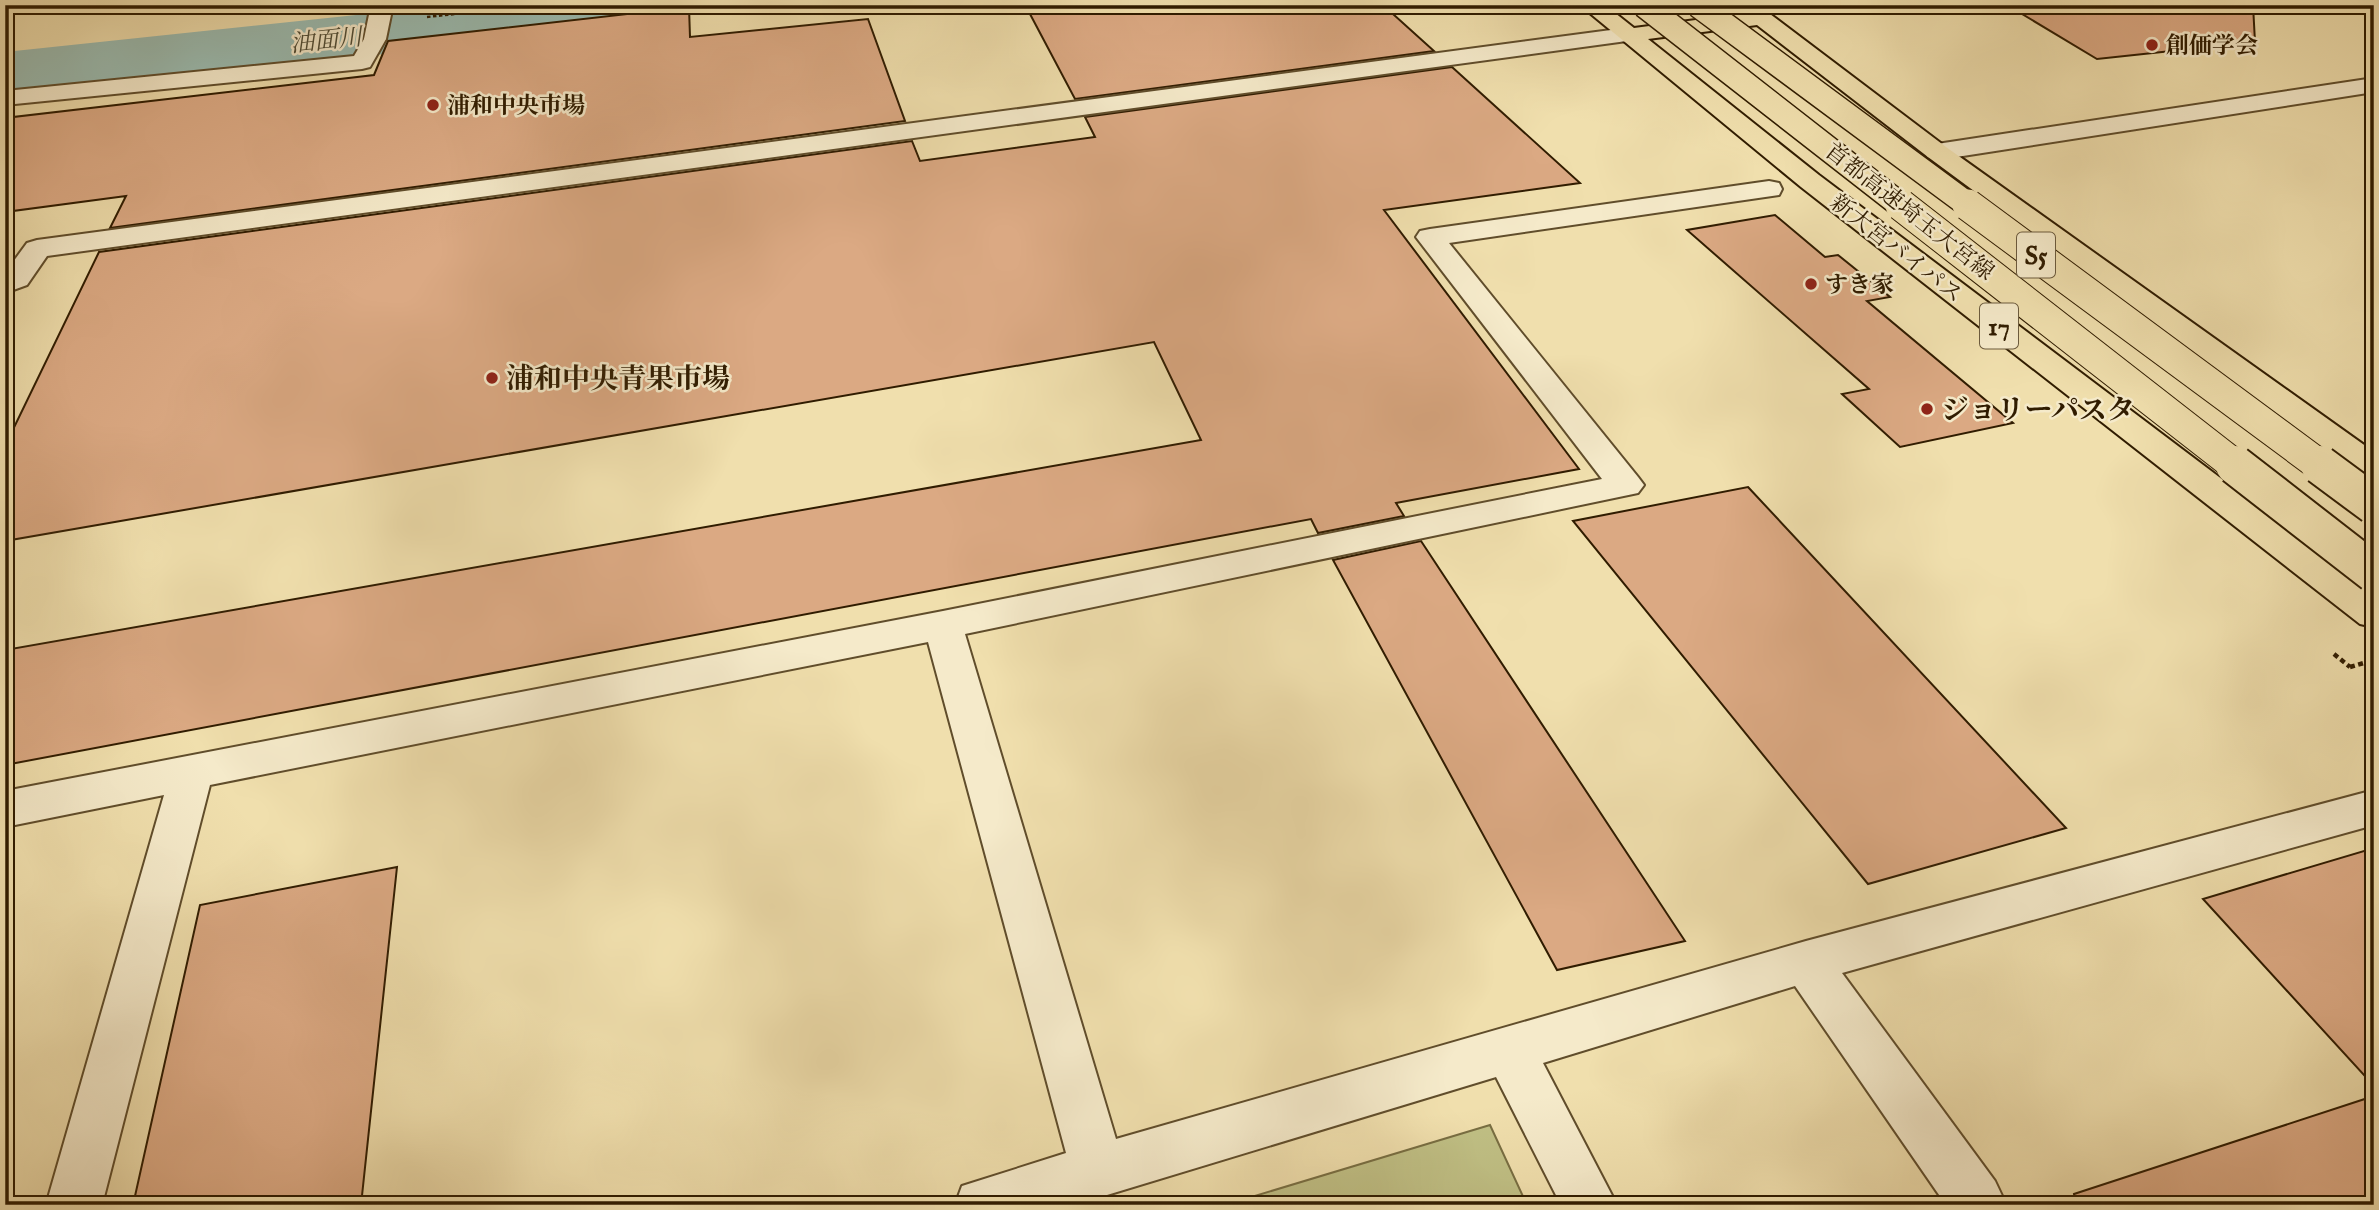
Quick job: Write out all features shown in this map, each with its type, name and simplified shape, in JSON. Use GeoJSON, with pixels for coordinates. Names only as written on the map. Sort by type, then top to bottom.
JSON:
{"type":"FeatureCollection","features":[{"type":"Feature","properties":{"kind":"highway","name":"新大宮バイパス"},"geometry":{"type":"LineString","coordinates":[[1591,5],[1810,181],[2374,614]]}},
{"type":"Feature","properties":{"kind":"highway","name":"首都高速埼玉大宮線"},"geometry":{"type":"LineString","coordinates":[[1644,5],[2374,573]]}},
{"type":"Feature","properties":{"kind":"highway","name":"首都高速埼玉大宮線"},"geometry":{"type":"LineString","coordinates":[[1698,5],[2374,505]]}},
{"type":"Feature","properties":{"kind":"highway"},"geometry":{"type":"LineString","coordinates":[[1626,35],[1752,12],[1937,152],[2374,469]]}},
{"type":"Feature","properties":{"kind":"street"},"geometry":{"type":"LineString","coordinates":[[5,98],[362,62],[378,24]]}},
{"type":"Feature","properties":{"kind":"street"},"geometry":{"type":"LineString","coordinates":[[5,284],[17,279],[37,249],[1626,35]]}},
{"type":"Feature","properties":{"kind":"street"},"geometry":{"type":"LineString","coordinates":[[1937,152],[2374,85]]}},
{"type":"Feature","properties":{"kind":"street"},"geometry":{"type":"LineString","coordinates":[[5,809],[943,625],[1626,485],[1430,237],[1769,189]]}},
{"type":"Feature","properties":{"kind":"street"},"geometry":{"type":"LineString","coordinates":[[943,625],[1098,1171]]}},
{"type":"Feature","properties":{"kind":"street"},"geometry":{"type":"LineString","coordinates":[[74,1205],[192,773]]}},
{"type":"Feature","properties":{"kind":"street"},"geometry":{"type":"LineString","coordinates":[[982,1205],[1806,962],[2374,807]]}},
{"type":"Feature","properties":{"kind":"street"},"geometry":{"type":"LineString","coordinates":[[1806,962],[1976,1200]]}},
{"type":"Feature","properties":{"kind":"street"},"geometry":{"type":"LineString","coordinates":[[1509,1049],[1590,1205]]}},
{"type":"Feature","properties":{"kind":"path"},"geometry":{"type":"LineString","coordinates":[[2350,667],[2372,658]]}},
{"type":"Feature","properties":{"kind":"path"},"geometry":{"type":"LineString","coordinates":[[2369,679],[2372,658]]}},
{"type":"Feature","properties":{"kind":"green space"},"geometry":{"type":"Polygon","coordinates":[[[1490,1125],[1527,1205],[1225,1205],[1490,1125]]]}},
{"type":"Feature","properties":{"kind":"building"},"geometry":{"type":"Polygon","coordinates":[[[1105,5],[1383,5],[1434,51],[1075,99],[1030,14],[1105,5]]]}},
{"type":"Feature","properties":{"kind":"building","name":"創価学会"},"geometry":{"type":"Polygon","coordinates":[[[2007,5],[2253,5],[2255,42],[2097,59],[2007,5]]]}},
{"type":"Feature","properties":{"kind":"building","name":"浦和中央市場"},"geometry":{"type":"Polygon","coordinates":[[[689,7],[690,37],[868,19],[905,121],[110,228],[126,196],[5,212],[5,118],[374,75],[388,41],[689,7]]]}},
{"type":"Feature","properties":{"kind":"building"},"geometry":{"type":"Polygon","coordinates":[[[1452,67],[1580,183],[1384,210],[1579,469],[1396,503],[1404,516],[1318,533],[1311,519],[5,765],[5,650],[1201,440],[1154,342],[5,541],[5,446],[99,252],[912,141],[920,161],[1095,137],[1085,117],[1452,67]]]}},
{"type":"Feature","properties":{"kind":"building"},"geometry":{"type":"Polygon","coordinates":[[[1775,215],[1825,257],[1838,255],[1890,297],[1867,301],[2013,423],[1900,447],[1842,394],[1869,389],[1687,230],[1775,215]]]}},
{"type":"Feature","properties":{"kind":"building"},"geometry":{"type":"Polygon","coordinates":[[[1748,487],[2066,828],[1868,884],[1573,521],[1748,487]]]}},
{"type":"Feature","properties":{"kind":"building"},"geometry":{"type":"Polygon","coordinates":[[[1421,541],[1685,941],[1557,970],[1333,560],[1421,541]]]}},
{"type":"Feature","properties":{"kind":"building"},"geometry":{"type":"Polygon","coordinates":[[[2374,848],[2374,1086],[2203,899],[2374,848]]]}},
{"type":"Feature","properties":{"kind":"building"},"geometry":{"type":"Polygon","coordinates":[[[397,867],[361,1205],[133,1205],[200,905],[397,867]]]}},
{"type":"Feature","properties":{"kind":"building"},"geometry":{"type":"Polygon","coordinates":[[[2374,1096],[2374,1205],[2076,1205],[2074,1194],[2374,1096]]]}},
{"type":"Feature","properties":{"kind":"waterway","name":"油面川"},"geometry":{"type":"LineString","coordinates":[[5,74],[646,5]]}},
{"type":"Feature","properties":{"kind":"place","name":"創価学会"},"geometry":{"type":"Point","coordinates":[2152,45]}},
{"type":"Feature","properties":{"kind":"place","name":"浦和中央市場"},"geometry":{"type":"Point","coordinates":[433,105]}},
{"type":"Feature","properties":{"kind":"place","name":"すき家"},"geometry":{"type":"Point","coordinates":[1811,284]}},
{"type":"Feature","properties":{"kind":"place","name":"浦和中央青果市場"},"geometry":{"type":"Point","coordinates":[492,378]}},
{"type":"Feature","properties":{"kind":"place","name":"ジョリーパスタ"},"geometry":{"type":"Point","coordinates":[1927,409]}}]}
